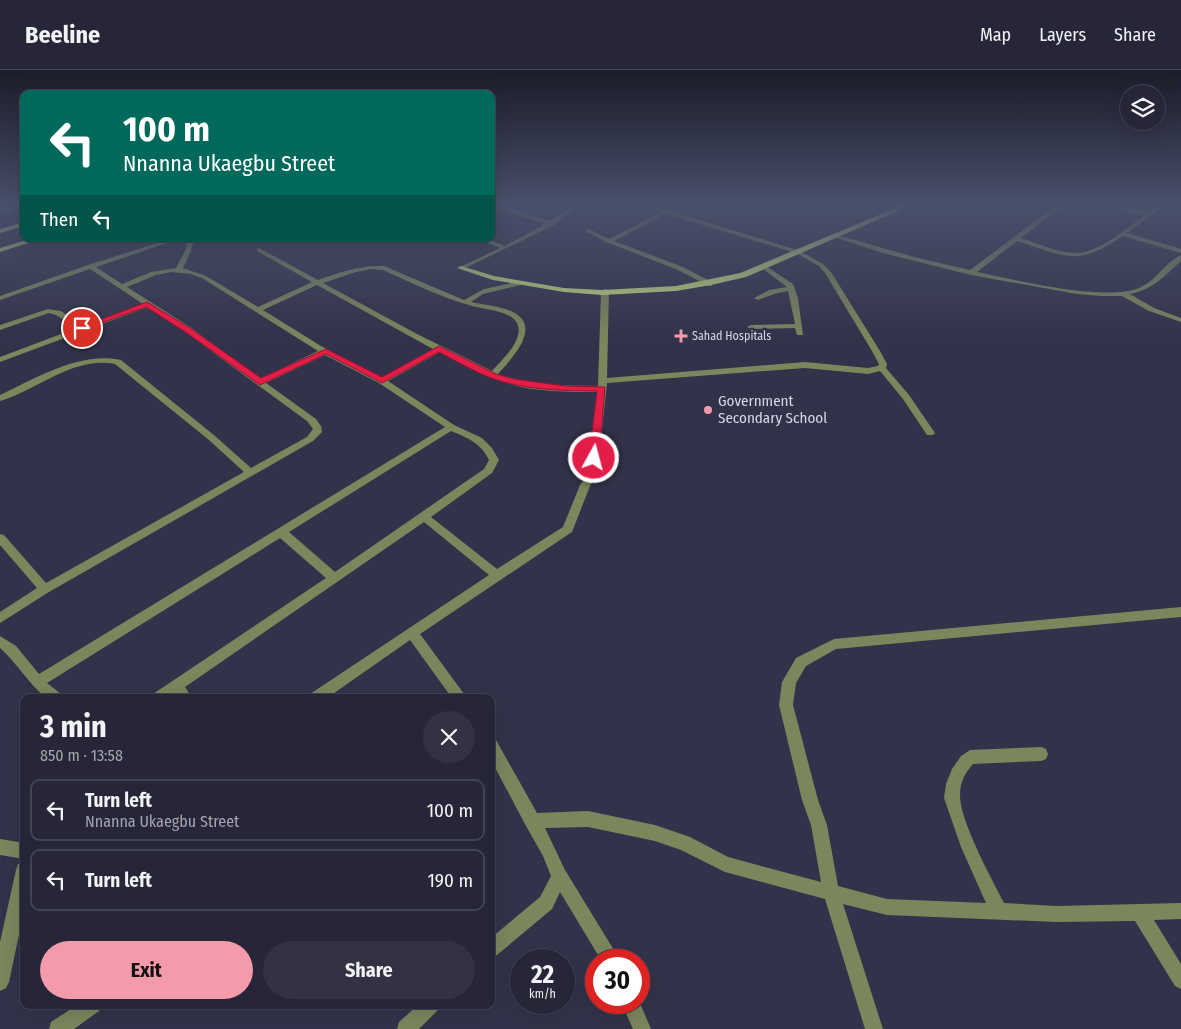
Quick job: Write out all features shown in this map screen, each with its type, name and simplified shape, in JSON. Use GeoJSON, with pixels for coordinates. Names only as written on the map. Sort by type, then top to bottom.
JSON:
{"type":"FeatureCollection","features":[{"type":"Feature","properties":{"kind":"main road"},"geometry":{"type":"LineString","coordinates":[[461,268],[518,284],[605,291],[674,290],[743,276],[805,249]]}},
{"type":"Feature","properties":{"kind":"street"},"geometry":{"type":"LineString","coordinates":[[0,298],[145,249]]}},
{"type":"Feature","properties":{"kind":"street"},"geometry":{"type":"LineString","coordinates":[[179,269],[189,249]]}},
{"type":"Feature","properties":{"kind":"street"},"geometry":{"type":"LineString","coordinates":[[461,268],[503,249]]}},
{"type":"Feature","properties":{"kind":"street"},"geometry":{"type":"LineString","coordinates":[[625,249],[690,273],[709,284]]}},
{"type":"Feature","properties":{"kind":"street"},"geometry":{"type":"LineString","coordinates":[[787,249],[798,252],[826,269],[876,350],[883,364],[882,368],[906,397],[930,433]]}},
{"type":"Feature","properties":{"kind":"street"},"geometry":{"type":"LineString","coordinates":[[875,249],[971,273],[1083,293],[1124,294],[1148,286],[1177,265],[1181,257]]}},
{"type":"Feature","properties":{"kind":"street"},"geometry":{"type":"LineString","coordinates":[[971,273],[1001,249]]}},
{"type":"Feature","properties":{"kind":"street"},"geometry":{"type":"LineString","coordinates":[[1049,249],[1078,255],[1091,253],[1098,249]]}},
{"type":"Feature","properties":{"kind":"street"},"geometry":{"type":"LineString","coordinates":[[259,250],[316,284],[439,349],[493,375],[513,382],[566,389],[806,365],[868,371],[882,368]]}},
{"type":"Feature","properties":{"kind":"street"},"geometry":{"type":"LineString","coordinates":[[0,618],[45,589],[310,439],[317,432],[318,428],[314,422],[260,382],[187,329],[90,266]]}},
{"type":"Feature","properties":{"kind":"street"},"geometry":{"type":"LineString","coordinates":[[258,310],[316,284],[358,268],[376,266],[384,268],[451,298],[511,314],[518,318],[523,334],[519,344],[493,375]]}},
{"type":"Feature","properties":{"kind":"street"},"geometry":{"type":"LineString","coordinates":[[751,327],[799,330],[794,298],[789,284],[764,267]]}},
{"type":"Feature","properties":{"kind":"street"},"geometry":{"type":"LineString","coordinates":[[122,286],[160,272],[179,269],[204,276],[326,351],[382,381],[451,427],[479,440],[489,450],[494,460],[488,471],[424,517],[164,694]]}},
{"type":"Feature","properties":{"kind":"street"},"geometry":{"type":"LineString","coordinates":[[468,304],[466,301],[483,290],[507,288],[518,284]]}},
{"type":"Feature","properties":{"kind":"street"},"geometry":{"type":"LineString","coordinates":[[758,298],[772,292],[790,290]]}},
{"type":"Feature","properties":{"kind":"street"},"geometry":{"type":"LineString","coordinates":[[321,694],[497,574],[568,529],[585,485],[592,475],[602,385],[605,291]]}},
{"type":"Feature","properties":{"kind":"street"},"geometry":{"type":"LineString","coordinates":[[1124,294],[1152,310],[1181,320]]}},
{"type":"Feature","properties":{"kind":"street"},"geometry":{"type":"LineString","coordinates":[[0,360],[147,304]]}},
{"type":"Feature","properties":{"kind":"street"},"geometry":{"type":"LineString","coordinates":[[0,328],[48,312],[58,312],[82,328]]}},
{"type":"Feature","properties":{"kind":"street"},"geometry":{"type":"LineString","coordinates":[[382,381],[439,349]]}},
{"type":"Feature","properties":{"kind":"street"},"geometry":{"type":"LineString","coordinates":[[260,382],[326,351]]}},
{"type":"Feature","properties":{"kind":"street"},"geometry":{"type":"LineString","coordinates":[[0,398],[82,363],[113,360],[118,362],[212,438],[250,473]]}},
{"type":"Feature","properties":{"kind":"street"},"geometry":{"type":"LineString","coordinates":[[37,682],[451,427]]}},
{"type":"Feature","properties":{"kind":"street"},"geometry":{"type":"LineString","coordinates":[[424,517],[497,574]]}},
{"type":"Feature","properties":{"kind":"street"},"geometry":{"type":"LineString","coordinates":[[281,532],[334,578]]}},
{"type":"Feature","properties":{"kind":"street"},"geometry":{"type":"LineString","coordinates":[[2,542],[45,589]]}},
{"type":"Feature","properties":{"kind":"street"},"geometry":{"type":"LineString","coordinates":[[874,1029],[831,892],[819,825],[810,800],[786,706],[789,682],[801,662],[834,644],[1181,612]]}},
{"type":"Feature","properties":{"kind":"street"},"geometry":{"type":"LineString","coordinates":[[411,632],[457,694]]}},
{"type":"Feature","properties":{"kind":"street"},"geometry":{"type":"LineString","coordinates":[[0,641],[11,650],[37,682],[51,694]]}},
{"type":"Feature","properties":{"kind":"street"},"geometry":{"type":"LineString","coordinates":[[177,685],[183,694]]}},
{"type":"Feature","properties":{"kind":"street"},"geometry":{"type":"LineString","coordinates":[[495,754],[531,821],[550,851],[559,876],[604,949]]}},
{"type":"Feature","properties":{"kind":"street"},"geometry":{"type":"LineString","coordinates":[[1000,912],[972,856],[954,809],[951,795],[955,778],[961,766],[970,758],[1041,754]]}},
{"type":"Feature","properties":{"kind":"street"},"geometry":{"type":"LineString","coordinates":[[531,821],[588,819],[655,833],[740,869],[887,907],[1057,914],[1181,911]]}},
{"type":"Feature","properties":{"kind":"street"},"geometry":{"type":"LineString","coordinates":[[0,847],[20,850]]}},
{"type":"Feature","properties":{"kind":"street"},"geometry":{"type":"LineString","coordinates":[[495,946],[546,903],[559,876]]}},
{"type":"Feature","properties":{"kind":"street"},"geometry":{"type":"LineString","coordinates":[[0,982],[20,889]]}},
{"type":"Feature","properties":{"kind":"street"},"geometry":{"type":"LineString","coordinates":[[1139,912],[1181,980]]}},
{"type":"Feature","properties":{"kind":"street"},"geometry":{"type":"LineString","coordinates":[[58,1029],[87,1009]]}},
{"type":"Feature","properties":{"kind":"street"},"geometry":{"type":"LineString","coordinates":[[406,1029],[427,1009]]}},
{"type":"Feature","properties":{"kind":"street"},"geometry":{"type":"LineString","coordinates":[[635,1014],[642,1029]]}},
{"type":"Feature","properties":{"kind":"place","name":"Sahad Hospitals"},"geometry":{"type":"Point","coordinates":[681,336]}},
{"type":"Feature","properties":{"kind":"place","name":"Government Secondary School"},"geometry":{"type":"Point","coordinates":[708,410]}},
{"type":"Feature","properties":{"kind":"route"},"geometry":{"type":"LineString","coordinates":[[82,328],[147,304],[187,329],[260,382],[326,351],[382,381],[439,349],[493,375],[513,382],[566,389],[602,388],[594,458]]}}]}
